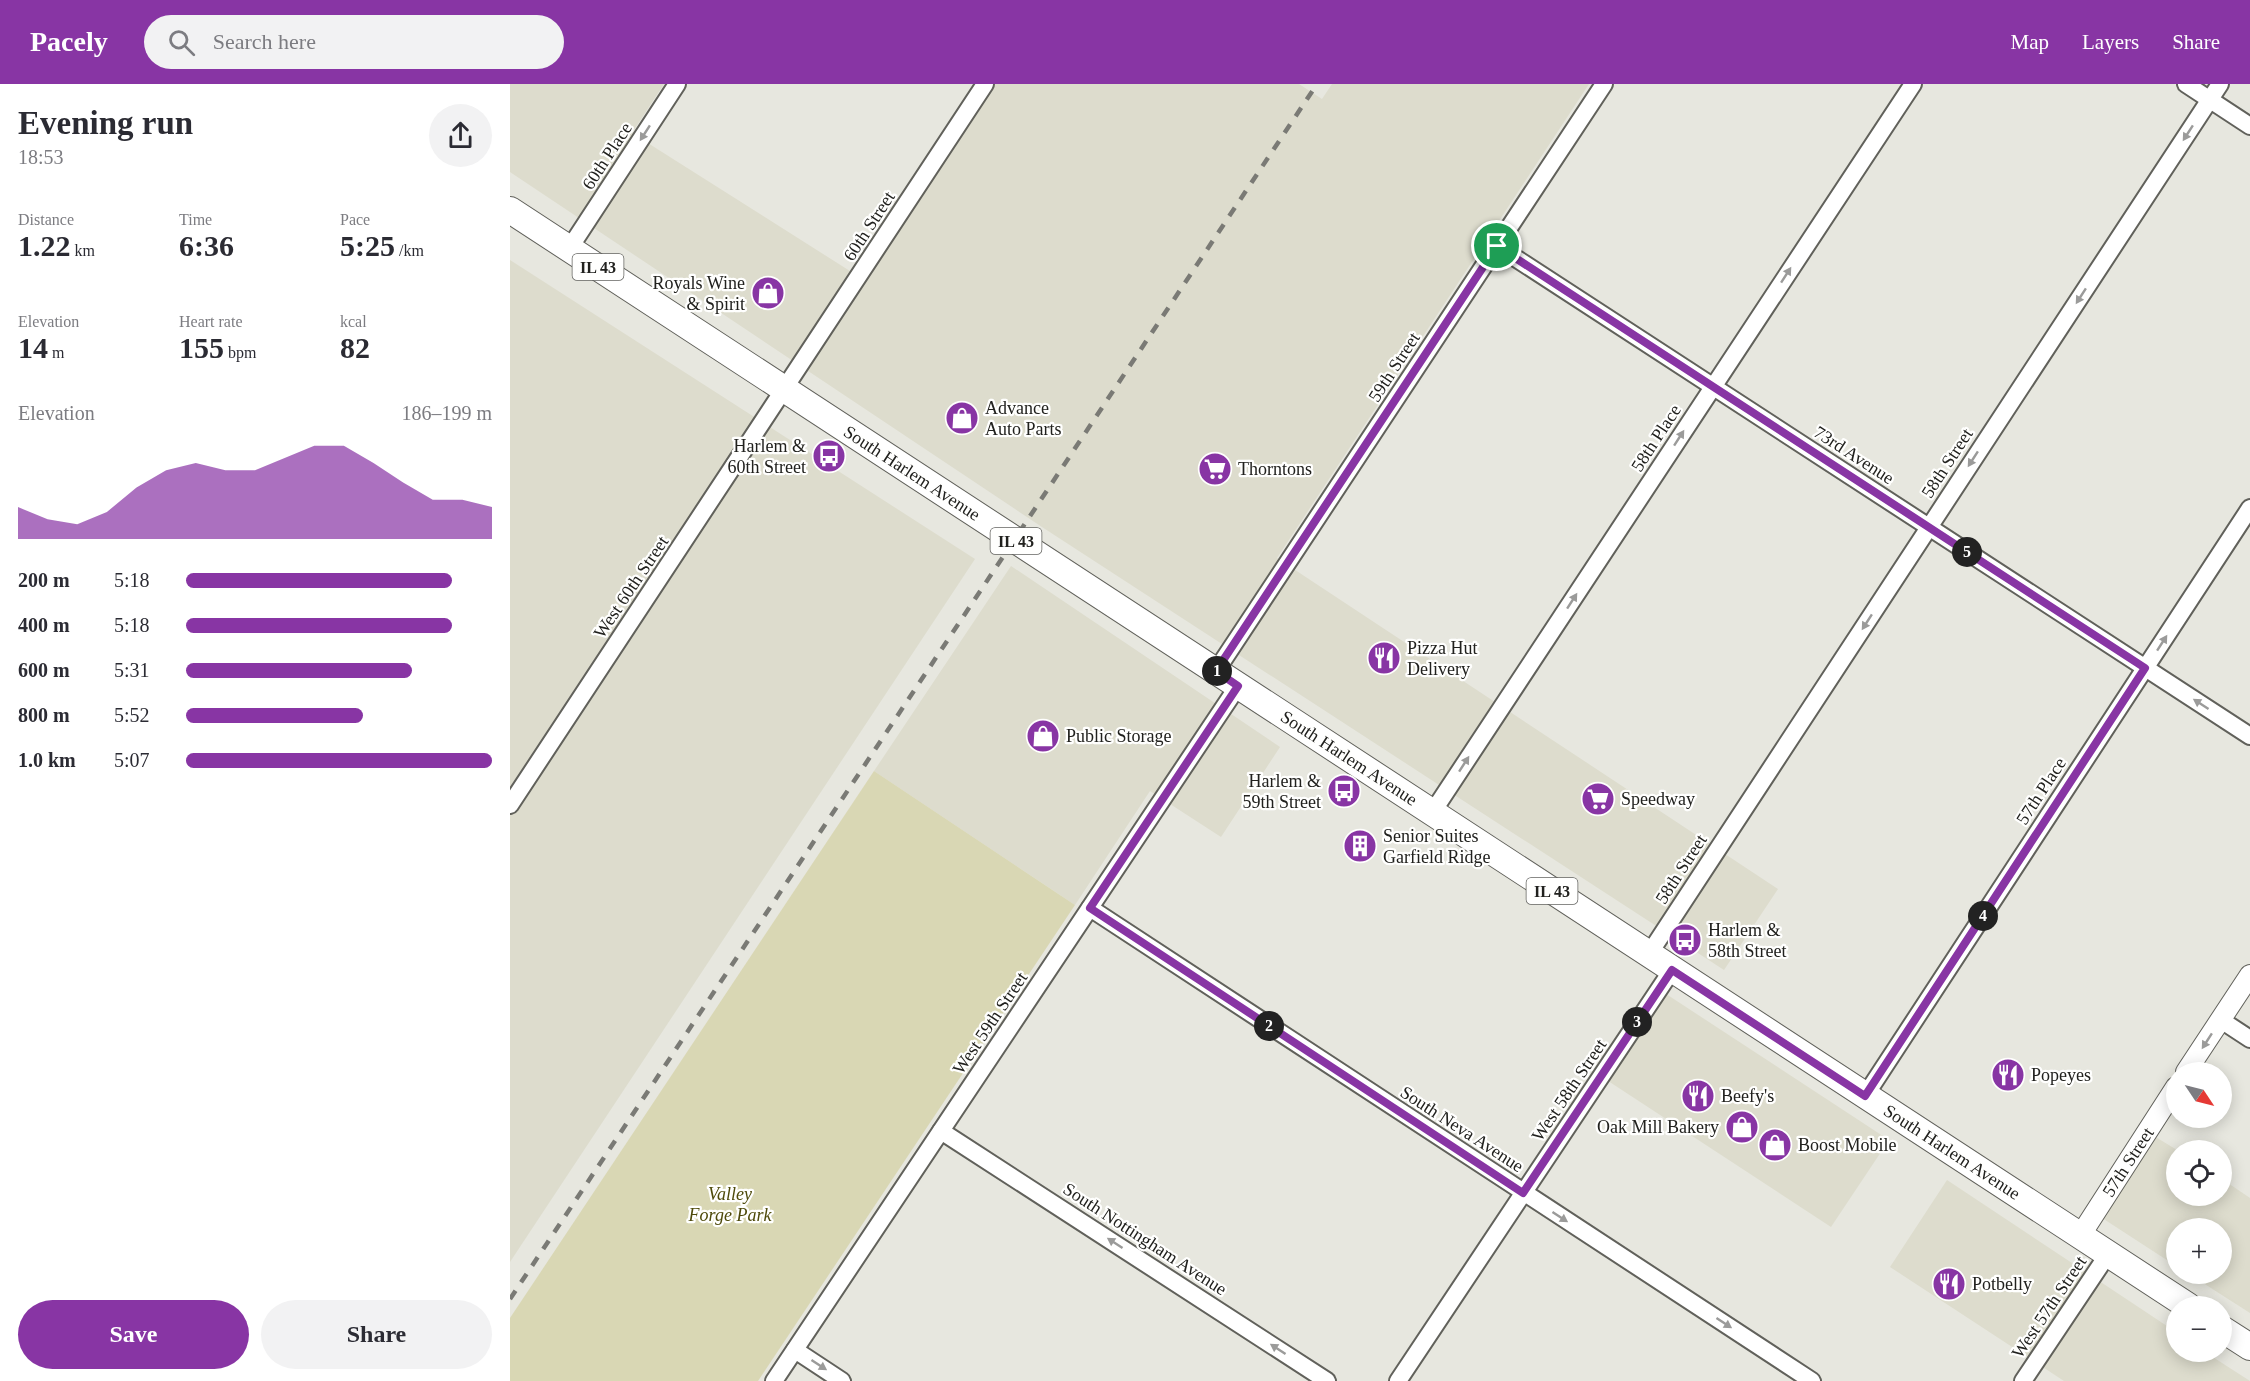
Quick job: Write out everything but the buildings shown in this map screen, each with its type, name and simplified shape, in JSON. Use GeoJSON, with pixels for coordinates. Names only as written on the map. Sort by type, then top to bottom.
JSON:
{"type":"FeatureCollection","features":[{"type":"Feature","properties":{"kind":"main road","name":"South Harlem Avenue"},"geometry":{"type":"LineString","coordinates":[[510,210],[2173,1296]]}},
{"type":"Feature","properties":{"kind":"main road"},"geometry":{"type":"LineString","coordinates":[[2232,1335],[2250,1347]]}},
{"type":"Feature","properties":{"kind":"street","name":"60th Place"},"geometry":{"type":"LineString","coordinates":[[569,249],[678,84]]}},
{"type":"Feature","properties":{"kind":"street","name":"60th Street"},"geometry":{"type":"LineString","coordinates":[[785,390],[985,84]]}},
{"type":"Feature","properties":{"kind":"street","name":"59th Street"},"geometry":{"type":"LineString","coordinates":[[1216,671],[1604,84]]}},
{"type":"Feature","properties":{"kind":"street","name":"58th Place"},"geometry":{"type":"LineString","coordinates":[[1432,813],[1912,84]]}},
{"type":"Feature","properties":{"kind":"street"},"geometry":{"type":"LineString","coordinates":[[2186,84],[2250,126]]}},
{"type":"Feature","properties":{"kind":"street","name":"58th Street"},"geometry":{"type":"LineString","coordinates":[[1648,954],[2220,84]]}},
{"type":"Feature","properties":{"kind":"street","name":"73rd Avenue"},"geometry":{"type":"LineString","coordinates":[[1497,246],[2250,736]]}},
{"type":"Feature","properties":{"kind":"street","name":"West 60th Street"},"geometry":{"type":"LineString","coordinates":[[510,805],[785,390]]}},
{"type":"Feature","properties":{"kind":"street","name":"57th Place"},"geometry":{"type":"LineString","coordinates":[[1865,1096],[2250,508]]}},
{"type":"Feature","properties":{"kind":"street","name":"West 59th Street"},"geometry":{"type":"LineString","coordinates":[[774,1381],[1238,686]]}},
{"type":"Feature","properties":{"kind":"street","name":"South Neva Avenue"},"geometry":{"type":"LineString","coordinates":[[1090,908],[1812,1381]]}},
{"type":"Feature","properties":{"kind":"street","name":"West 58th Street"},"geometry":{"type":"LineString","coordinates":[[1398,1381],[1672,970]]}},
{"type":"Feature","properties":{"kind":"street"},"geometry":{"type":"LineString","coordinates":[[2193,1062],[2250,975]]}},
{"type":"Feature","properties":{"kind":"street"},"geometry":{"type":"LineString","coordinates":[[2221,1020],[2250,1039]]}},
{"type":"Feature","properties":{"kind":"street","name":"57th Street"},"geometry":{"type":"LineString","coordinates":[[2080,1236],[2166,1103]]}},
{"type":"Feature","properties":{"kind":"street","name":"South Nottingham Avenue"},"geometry":{"type":"LineString","coordinates":[[942,1131],[1328,1381]]}},
{"type":"Feature","properties":{"kind":"street","name":"West 57th Street"},"geometry":{"type":"LineString","coordinates":[[2023,1381],[2108,1254]]}},
{"type":"Feature","properties":{"kind":"street"},"geometry":{"type":"LineString","coordinates":[[795,1350],[842,1381]]}},
{"type":"Feature","properties":{"kind":"shaded area"},"geometry":{"type":"Polygon","coordinates":[[[510,84],[664,84],[632,133],[861,278],[989,84],[1299,84],[1322,99],[1332,84],[1589,84],[1277,558],[1778,889],[1724,970],[1042,527],[510,172],[510,84]]]}},
{"type":"Feature","properties":{"kind":"shaded area"},"geometry":{"type":"Polygon","coordinates":[[[510,260],[975,559],[510,1262],[510,260]]]}},
{"type":"Feature","properties":{"kind":"shaded area"},"geometry":{"type":"Polygon","coordinates":[[[1011,566],[1280,747],[1221,837],[1150,791],[1075,905],[874,771],[1011,566]]]}},
{"type":"Feature","properties":{"kind":"shaded area"},"geometry":{"type":"Polygon","coordinates":[[[1657,988],[1889,1140],[1831,1227],[1599,1075],[1657,988]]]}},
{"type":"Feature","properties":{"kind":"shaded area"},"geometry":{"type":"Polygon","coordinates":[[[2149,1133],[2166,1143],[2166,1206],[2232,1206],[2232,1186],[2250,1198],[2250,1313],[2232,1301],[2232,1296],[2223,1296],[2205,1284],[2232,1284],[2232,1218],[2166,1218],[2166,1260],[2096,1214],[2149,1133]]]}},
{"type":"Feature","properties":{"kind":"shaded area"},"geometry":{"type":"Polygon","coordinates":[[[1947,1180],[2166,1325],[2166,1362],[2221,1362],[2250,1381],[2064,1381],[1890,1267],[1947,1180]]]}},
{"type":"Feature","properties":{"kind":"green space","name":"Valley Forge Park"},"geometry":{"type":"Polygon","coordinates":[[[874,771],[1075,905],[758,1381],[510,1381],[510,1318],[874,771]]]}},
{"type":"Feature","properties":{"kind":"railway"},"geometry":{"type":"LineString","coordinates":[[510,1299],[1317,84]]}},
{"type":"Feature","properties":{"kind":"place","name":"Royals Wine & Spirit"},"geometry":{"type":"Point","coordinates":[768,293]}},
{"type":"Feature","properties":{"kind":"place","name":"Advance Auto Parts"},"geometry":{"type":"Point","coordinates":[962,418]}},
{"type":"Feature","properties":{"kind":"place","name":"Harlem & 60th Street"},"geometry":{"type":"Point","coordinates":[829,456]}},
{"type":"Feature","properties":{"kind":"place","name":"Thorntons"},"geometry":{"type":"Point","coordinates":[1215,469]}},
{"type":"Feature","properties":{"kind":"place","name":"Pizza Hut Delivery"},"geometry":{"type":"Point","coordinates":[1384,658]}},
{"type":"Feature","properties":{"kind":"place","name":"Public Storage"},"geometry":{"type":"Point","coordinates":[1043,736]}},
{"type":"Feature","properties":{"kind":"place","name":"Harlem & 59th Street"},"geometry":{"type":"Point","coordinates":[1344,791]}},
{"type":"Feature","properties":{"kind":"place","name":"Speedway"},"geometry":{"type":"Point","coordinates":[1598,799]}},
{"type":"Feature","properties":{"kind":"place","name":"Senior Suites Garfield Ridge"},"geometry":{"type":"Point","coordinates":[1360,846]}},
{"type":"Feature","properties":{"kind":"place","name":"Harlem & 58th Street"},"geometry":{"type":"Point","coordinates":[1685,940]}},
{"type":"Feature","properties":{"kind":"place","name":"Popeyes"},"geometry":{"type":"Point","coordinates":[2008,1075]}},
{"type":"Feature","properties":{"kind":"place","name":"Beefy's"},"geometry":{"type":"Point","coordinates":[1698,1096]}},
{"type":"Feature","properties":{"kind":"place","name":"Oak Mill Bakery"},"geometry":{"type":"Point","coordinates":[1742,1127]}},
{"type":"Feature","properties":{"kind":"place","name":"Boost Mobile"},"geometry":{"type":"Point","coordinates":[1775,1145]}},
{"type":"Feature","properties":{"kind":"place","name":"Potbelly"},"geometry":{"type":"Point","coordinates":[1949,1284]}},
{"type":"Feature","properties":{"kind":"route"},"geometry":{"type":"LineString","coordinates":[[1497,246],[2145,668],[1865,1096],[1672,970],[1523,1193],[1090,908],[1238,686],[1216,671],[1497,246]]}}]}
